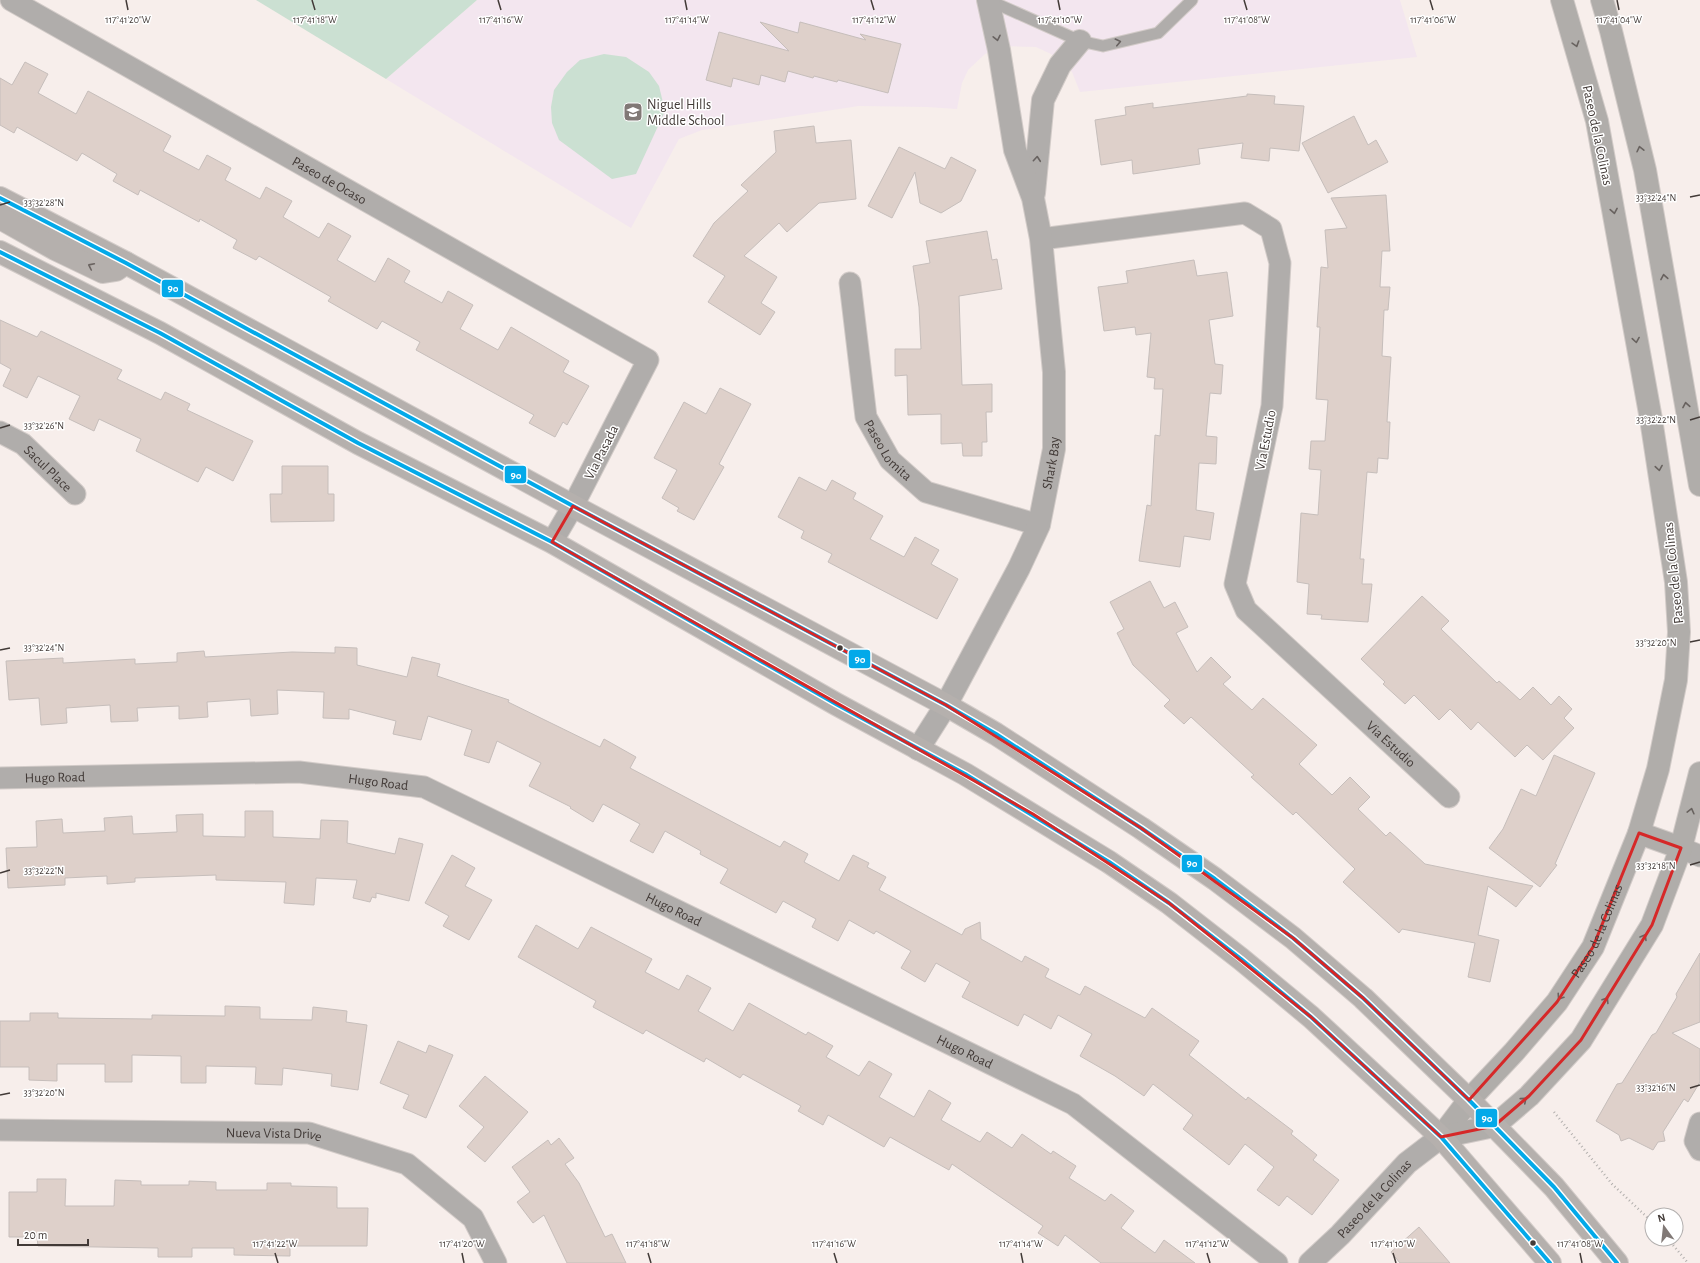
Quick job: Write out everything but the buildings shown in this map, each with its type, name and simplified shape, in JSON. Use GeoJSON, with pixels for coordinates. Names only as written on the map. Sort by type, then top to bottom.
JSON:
{"type":"FeatureCollection","features":[{"type":"Feature","properties":{"kind":"main road","name":"Paseo de la Colinas"},"geometry":{"type":"LineString","coordinates":[[1441,1137],[1469,1100],[1514,1052],[1557,1002],[1593,947],[1639,833],[1658,769],[1676,680],[1679,632],[1676,582],[1651,419],[1597,121],[1562,0]]}},
{"type":"Feature","properties":{"kind":"main road"},"geometry":{"type":"LineString","coordinates":[[1602,0],[1612,31],[1645,170],[1700,485]]}},
{"type":"Feature","properties":{"kind":"main road"},"geometry":{"type":"LineString","coordinates":[[0,198],[126,263],[573,506],[946,705],[996,734],[1141,828],[1215,880],[1293,938],[1363,998],[1469,1100],[1554,1187],[1616,1263]]}},
{"type":"Feature","properties":{"kind":"main road"},"geometry":{"type":"LineString","coordinates":[[0,218],[55,249],[102,272],[116,270],[126,263]]}},
{"type":"Feature","properties":{"kind":"main road"},"geometry":{"type":"LineString","coordinates":[[0,252],[160,333],[358,443],[552,542],[836,704],[1033,814],[1109,862],[1168,903],[1241,959],[1311,1017],[1441,1137],[1550,1263]]}},
{"type":"Feature","properties":{"kind":"main road"},"geometry":{"type":"LineString","coordinates":[[1494,1126],[1534,1090],[1581,1040],[1652,925],[1691,852],[1700,773]]}},
{"type":"Feature","properties":{"kind":"main road"},"geometry":{"type":"LineString","coordinates":[[1639,833],[1691,852]]}},
{"type":"Feature","properties":{"kind":"main road","name":"Paseo de la Colinas"},"geometry":{"type":"LineString","coordinates":[[1441,1137],[1494,1126]]}},
{"type":"Feature","properties":{"kind":"street","name":"Paseo de Ocaso"},"geometry":{"type":"LineString","coordinates":[[11,0],[648,360]]}},
{"type":"Feature","properties":{"kind":"street"},"geometry":{"type":"LineString","coordinates":[[988,0],[999,50],[1015,150],[1033,198]]}},
{"type":"Feature","properties":{"kind":"street"},"geometry":{"type":"LineString","coordinates":[[1033,198],[1043,100],[1060,65],[1080,41]]}},
{"type":"Feature","properties":{"kind":"street","name":"Shark Bay"},"geometry":{"type":"LineString","coordinates":[[918,749],[946,705],[1019,568],[1039,524],[1054,449],[1054,372],[1041,239],[1033,198]]}},
{"type":"Feature","properties":{"kind":"street","name":"Via Estudio"},"geometry":{"type":"LineString","coordinates":[[1041,239],[1245,213],[1271,229],[1280,263],[1272,406],[1235,584],[1246,610],[1449,796]]}},
{"type":"Feature","properties":{"kind":"street","name":"Paseo Lomita"},"geometry":{"type":"LineString","coordinates":[[850,283],[866,417],[890,460],[926,492],[1039,524]]}},
{"type":"Feature","properties":{"kind":"street","name":"Via Pasada"},"geometry":{"type":"LineString","coordinates":[[552,542],[573,506],[648,360]]}},
{"type":"Feature","properties":{"kind":"street","name":"Sacul Place"},"geometry":{"type":"LineString","coordinates":[[0,432],[23,444],[75,494]]}},
{"type":"Feature","properties":{"kind":"street","name":"Hugo Road"},"geometry":{"type":"LineString","coordinates":[[0,778],[299,772],[424,787],[1073,1104],[1277,1263]]}},
{"type":"Feature","properties":{"kind":"street"},"geometry":{"type":"LineString","coordinates":[[1700,1122],[1695,1141],[1700,1150]]}},
{"type":"Feature","properties":{"kind":"street","name":"Nueva Vista Drive"},"geometry":{"type":"LineString","coordinates":[[0,1130],[309,1133],[407,1164],[473,1218],[496,1263]]}},
{"type":"Feature","properties":{"kind":"street","name":"Paseo de la Colinas"},"geometry":{"type":"LineString","coordinates":[[1310,1263],[1340,1235],[1407,1163],[1441,1137]]}},
{"type":"Feature","properties":{"kind":"lane"},"geometry":{"type":"LineString","coordinates":[[988,0],[1080,41],[1103,46],[1158,33],[1192,0]]}},
{"type":"Feature","properties":{"kind":"path"},"geometry":{"type":"LineString","coordinates":[[1554,1112],[1612,1184],[1644,1214]]}},
{"type":"Feature","properties":{"kind":"path"},"geometry":{"type":"LineString","coordinates":[[1675,1247],[1688,1263]]}},
{"type":"Feature","properties":{"kind":"highlighted area"},"geometry":{"type":"Polygon","coordinates":[[[573,506],[946,705],[1141,828],[1293,938],[1363,998],[1469,1100],[1557,1002],[1593,947],[1639,833],[1681,848],[1652,925],[1581,1040],[1529,1096],[1494,1126],[1441,1137],[1311,1017],[1169,903],[1033,814],[552,542],[573,506]]]}},
{"type":"Feature","properties":{"kind":"shaded area","name":"Niguel Hills Middle School"},"geometry":{"type":"Polygon","coordinates":[[[477,0],[1400,0],[1417,57],[1080,92],[1072,72],[1051,54],[1036,47],[1004,46],[985,54],[968,70],[962,83],[957,109],[859,106],[702,130],[679,139],[631,228],[386,79],[477,0]]]}},
{"type":"Feature","properties":{"kind":"green space"},"geometry":{"type":"Polygon","coordinates":[[[256,0],[477,0],[386,79],[256,0]]]}},
{"type":"Feature","properties":{"kind":"green space"},"geometry":{"type":"Polygon","coordinates":[[[604,54],[626,57],[649,72],[659,86],[665,111],[636,174],[612,179],[559,140],[552,123],[551,107],[554,90],[567,72],[580,60],[604,54]]]}},
{"type":"Feature","properties":{"kind":"transit line","name":"90"},"geometry":{"type":"LineString","coordinates":[[0,198],[126,263],[573,506],[946,705],[996,734],[1141,828],[1215,879],[1293,938],[1363,998],[1469,1100],[1554,1187],[1617,1263]]}},
{"type":"Feature","properties":{"kind":"transit line","name":"90"},"geometry":{"type":"LineString","coordinates":[[0,252],[160,333],[358,443],[552,542],[836,704],[965,774],[1109,862],[1169,903],[1241,959],[1311,1017],[1441,1137],[1550,1263]]}},
{"type":"Feature","properties":{"kind":"place","name":"Niguel Hills Middle School"},"geometry":{"type":"Point","coordinates":[633,112]}}]}
